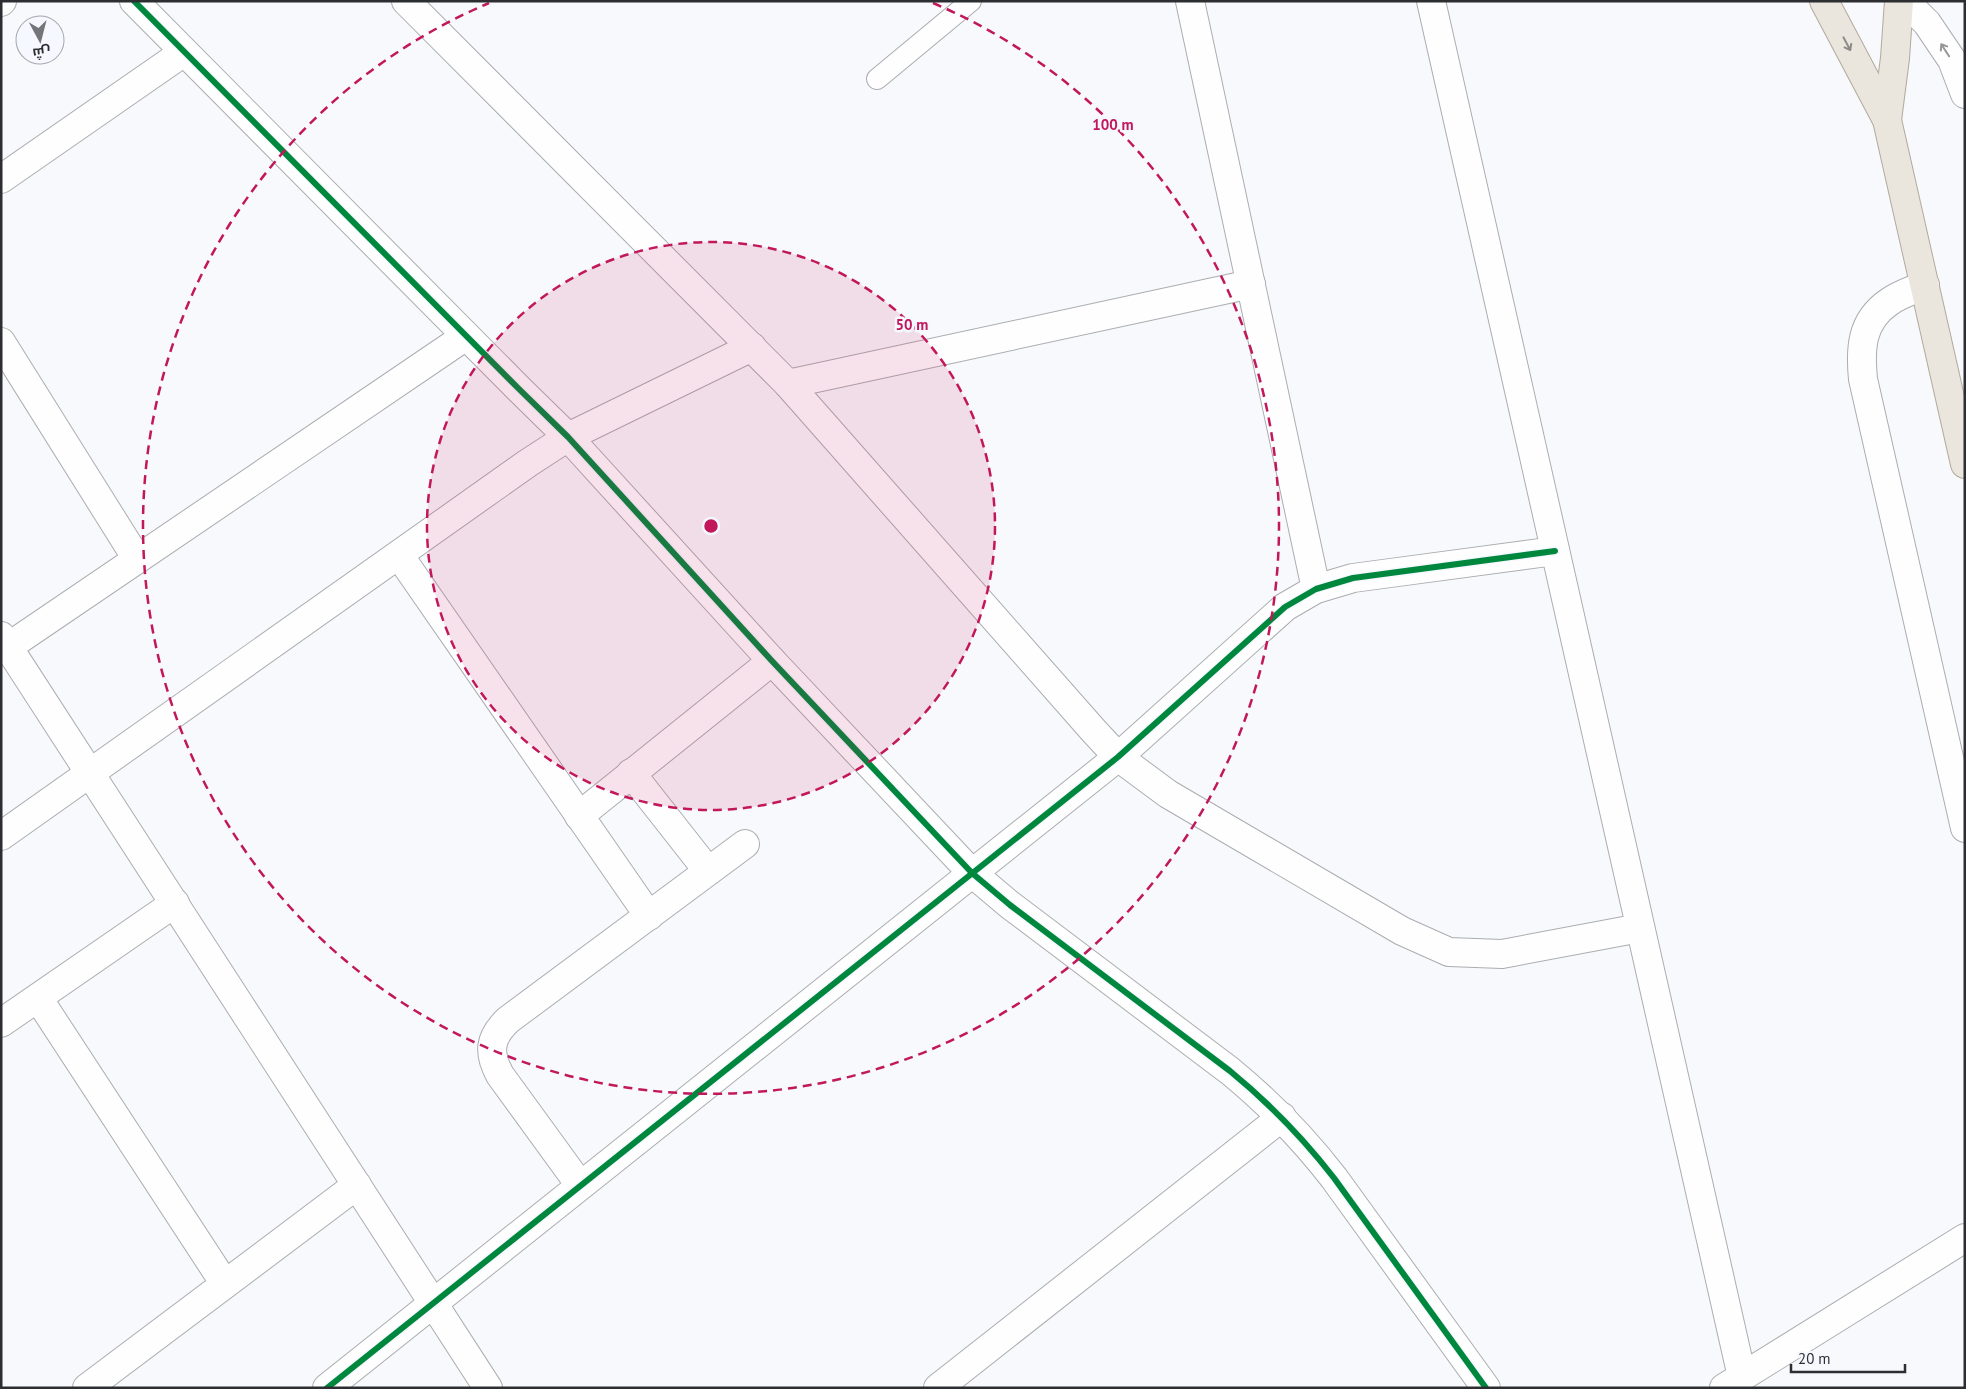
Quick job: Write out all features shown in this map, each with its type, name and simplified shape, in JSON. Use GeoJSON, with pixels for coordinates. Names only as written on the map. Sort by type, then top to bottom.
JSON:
{"type":"FeatureCollection","features":[{"type":"Feature","properties":{"kind":"main road"},"geometry":{"type":"LineString","coordinates":[[1824,1],[1887,120],[1965,464]]}},
{"type":"Feature","properties":{"kind":"main road"},"geometry":{"type":"LineString","coordinates":[[1887,120],[1895,58],[1899,1]]}},
{"type":"Feature","properties":{"kind":"street"},"geometry":{"type":"LineString","coordinates":[[134,1],[568,437],[772,661],[972,873],[1230,1071],[1282,1117],[1310,1146],[1486,1388]]}},
{"type":"Feature","properties":{"kind":"street"},"geometry":{"type":"LineString","coordinates":[[406,1],[788,384],[1118,757],[1176,799],[1402,931],[1449,952],[1502,954],[1640,928]]}},
{"type":"Feature","properties":{"kind":"street"},"geometry":{"type":"LineString","coordinates":[[1190,1],[1316,589]]}},
{"type":"Feature","properties":{"kind":"street"},"geometry":{"type":"LineString","coordinates":[[1431,1],[1640,928],[1733,1382],[1965,1238]]}},
{"type":"Feature","properties":{"kind":"street"},"geometry":{"type":"LineString","coordinates":[[1905,1],[1927,23],[1952,60],[1965,94]]}},
{"type":"Feature","properties":{"kind":"street"},"geometry":{"type":"LineString","coordinates":[[1,179],[184,52]]}},
{"type":"Feature","properties":{"kind":"street"},"geometry":{"type":"LineString","coordinates":[[788,384],[1251,284]]}},
{"type":"Feature","properties":{"kind":"street"},"geometry":{"type":"LineString","coordinates":[[1925,285],[1890,301],[1876,314],[1865,333],[1861,356],[1863,379],[1965,828]]}},
{"type":"Feature","properties":{"kind":"street"},"geometry":{"type":"LineString","coordinates":[[466,336],[137,559],[4,642],[488,1388]]}},
{"type":"Feature","properties":{"kind":"street"},"geometry":{"type":"LineString","coordinates":[[1,342],[137,559]]}},
{"type":"Feature","properties":{"kind":"street"},"geometry":{"type":"LineString","coordinates":[[1,836],[568,437],[752,347]]}},
{"type":"Feature","properties":{"kind":"street"},"geometry":{"type":"LineString","coordinates":[[327,1388],[1118,757],[1284,607],[1316,589],[1353,578],[1555,551]]}},
{"type":"Feature","properties":{"kind":"street"},"geometry":{"type":"LineString","coordinates":[[399,555],[649,916]]}},
{"type":"Feature","properties":{"kind":"street"},"geometry":{"type":"LineString","coordinates":[[579,816],[772,661]]}},
{"type":"Feature","properties":{"kind":"street"},"geometry":{"type":"LineString","coordinates":[[631,773],[708,871]]}},
{"type":"Feature","properties":{"kind":"street"},"geometry":{"type":"LineString","coordinates":[[580,1185],[500,1075],[493,1063],[492,1050],[494,1038],[508,1020],[745,844]]}},
{"type":"Feature","properties":{"kind":"street"},"geometry":{"type":"LineString","coordinates":[[1,1023],[174,903]]}},
{"type":"Feature","properties":{"kind":"street"},"geometry":{"type":"LineString","coordinates":[[38,998],[226,1284]]}},
{"type":"Feature","properties":{"kind":"street"},"geometry":{"type":"LineString","coordinates":[[938,1388],[1282,1117]]}},
{"type":"Feature","properties":{"kind":"street"},"geometry":{"type":"LineString","coordinates":[[87,1388],[357,1185]]}},
{"type":"Feature","properties":{"kind":"lane"},"geometry":{"type":"LineString","coordinates":[[878,79],[971,1]]}},
{"type":"Feature","properties":{"kind":"cycle path"},"geometry":{"type":"LineString","coordinates":[[134,1],[568,437],[772,661],[972,873],[1010,905],[1230,1071],[1285,1122],[1334,1178],[1486,1388]]}},
{"type":"Feature","properties":{"kind":"cycle path"},"geometry":{"type":"LineString","coordinates":[[327,1388],[1118,757],[1285,607],[1316,589],[1353,578],[1555,551]]}}]}
